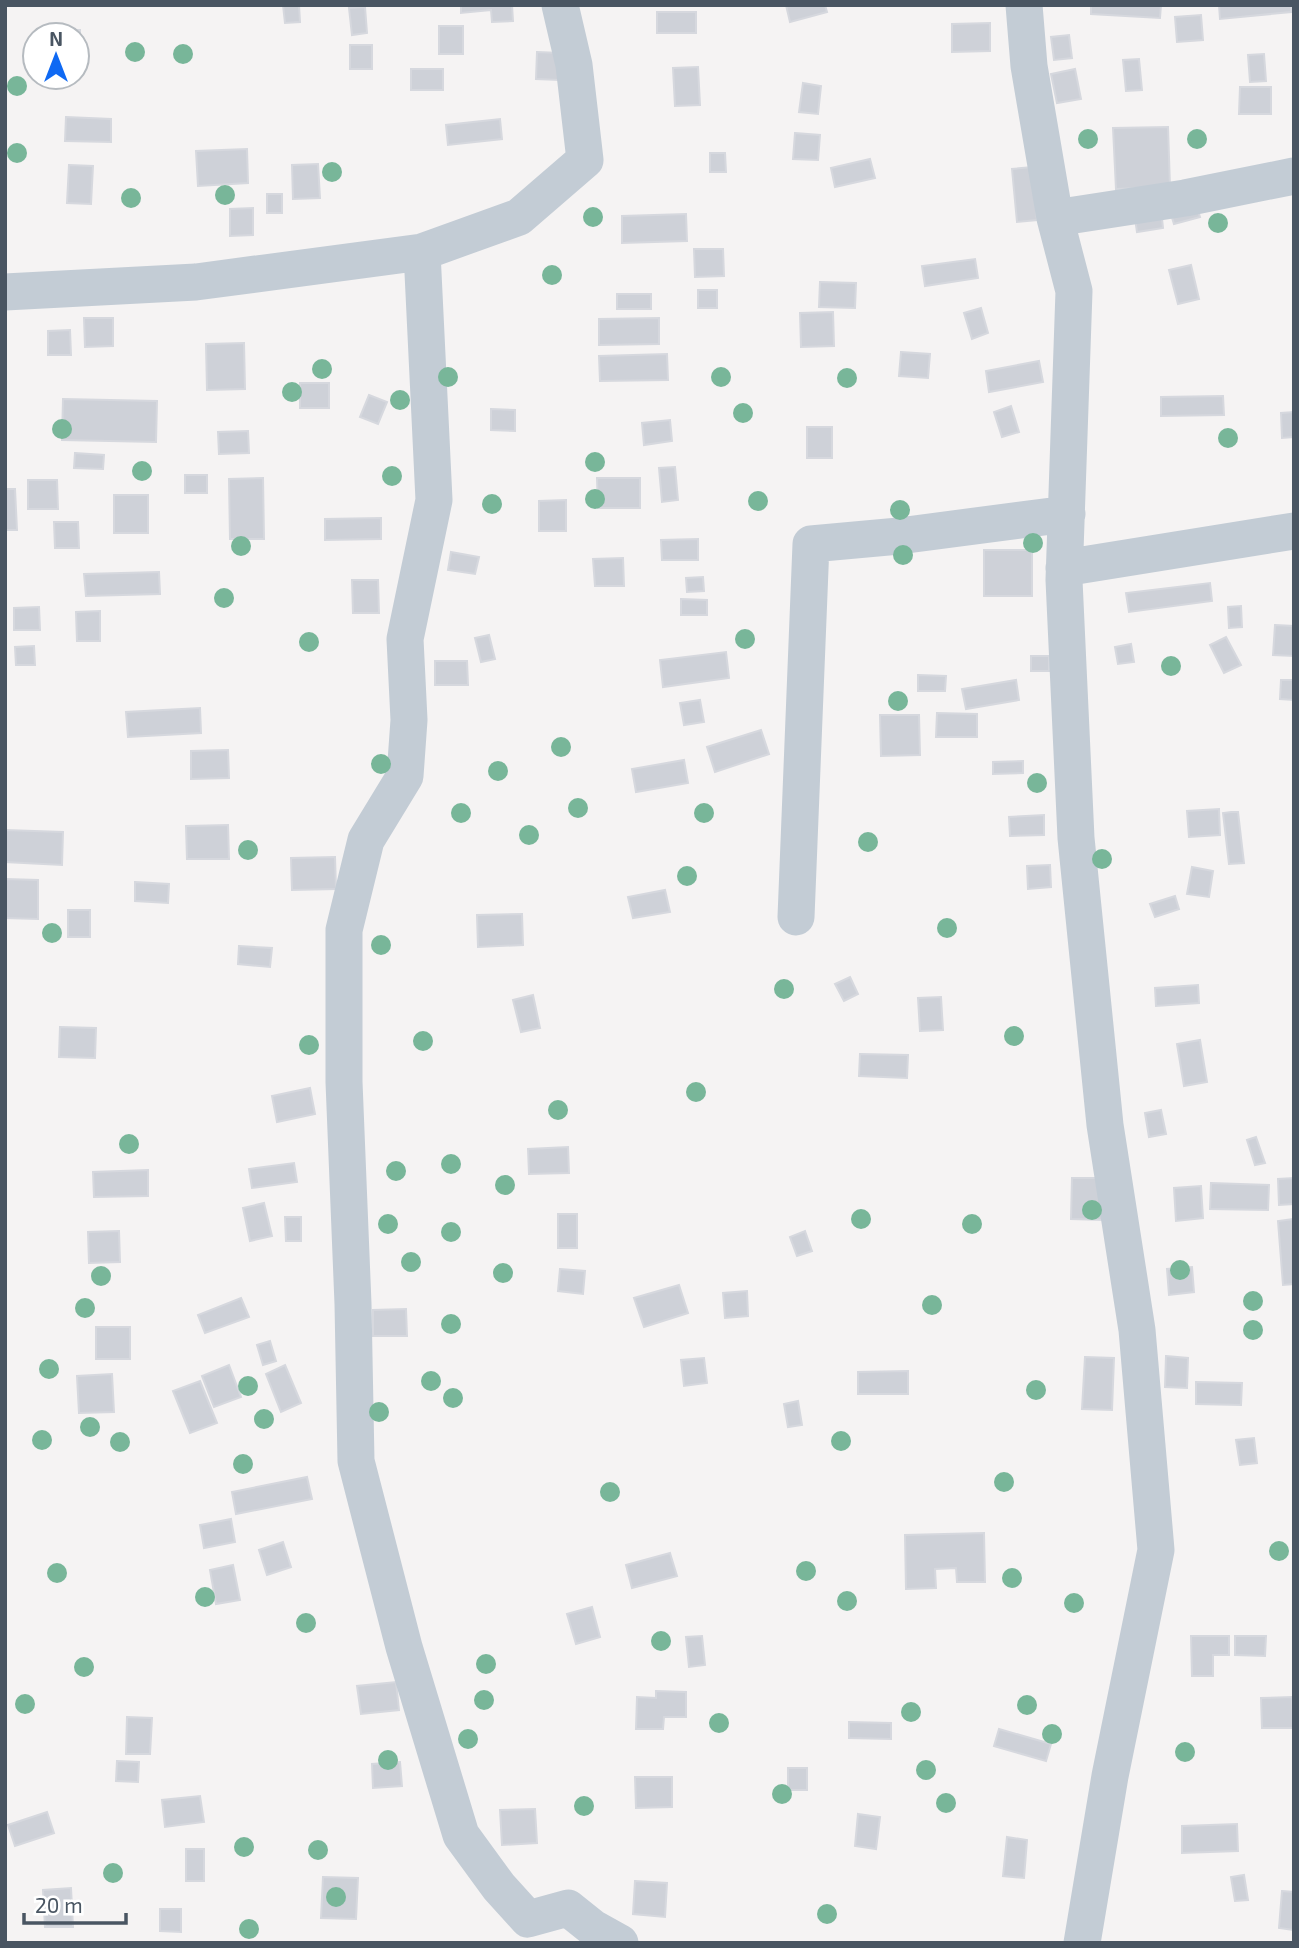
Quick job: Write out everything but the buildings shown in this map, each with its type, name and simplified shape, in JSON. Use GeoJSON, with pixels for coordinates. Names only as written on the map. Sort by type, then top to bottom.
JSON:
{"type":"FeatureCollection","features":[{"type":"Feature","properties":{"kind":"street"},"geometry":{"type":"LineString","coordinates":[[5,292],[196,282],[422,252],[519,217],[585,160],[575,65],[560,5]]}},
{"type":"Feature","properties":{"kind":"street"},"geometry":{"type":"LineString","coordinates":[[1024,5],[1029,66],[1055,218],[1074,291],[1064,568],[1077,852],[1105,1125],[1137,1329],[1156,1550],[1110,1776],[1082,1943]]}},
{"type":"Feature","properties":{"kind":"street"},"geometry":{"type":"LineString","coordinates":[[1055,218],[1185,198],[1294,176]]}},
{"type":"Feature","properties":{"kind":"street"},"geometry":{"type":"LineString","coordinates":[[422,252],[434,500],[405,639],[409,720],[405,776],[366,840],[344,930],[344,1082],[356,1461],[404,1647],[461,1835],[499,1887],[528,1919],[568,1908],[593,1928],[620,1943]]}},
{"type":"Feature","properties":{"kind":"street"},"geometry":{"type":"LineString","coordinates":[[796,917],[811,544],[899,536],[1067,514]]}},
{"type":"Feature","properties":{"kind":"street"},"geometry":{"type":"LineString","coordinates":[[1064,568],[1294,531]]}}]}
